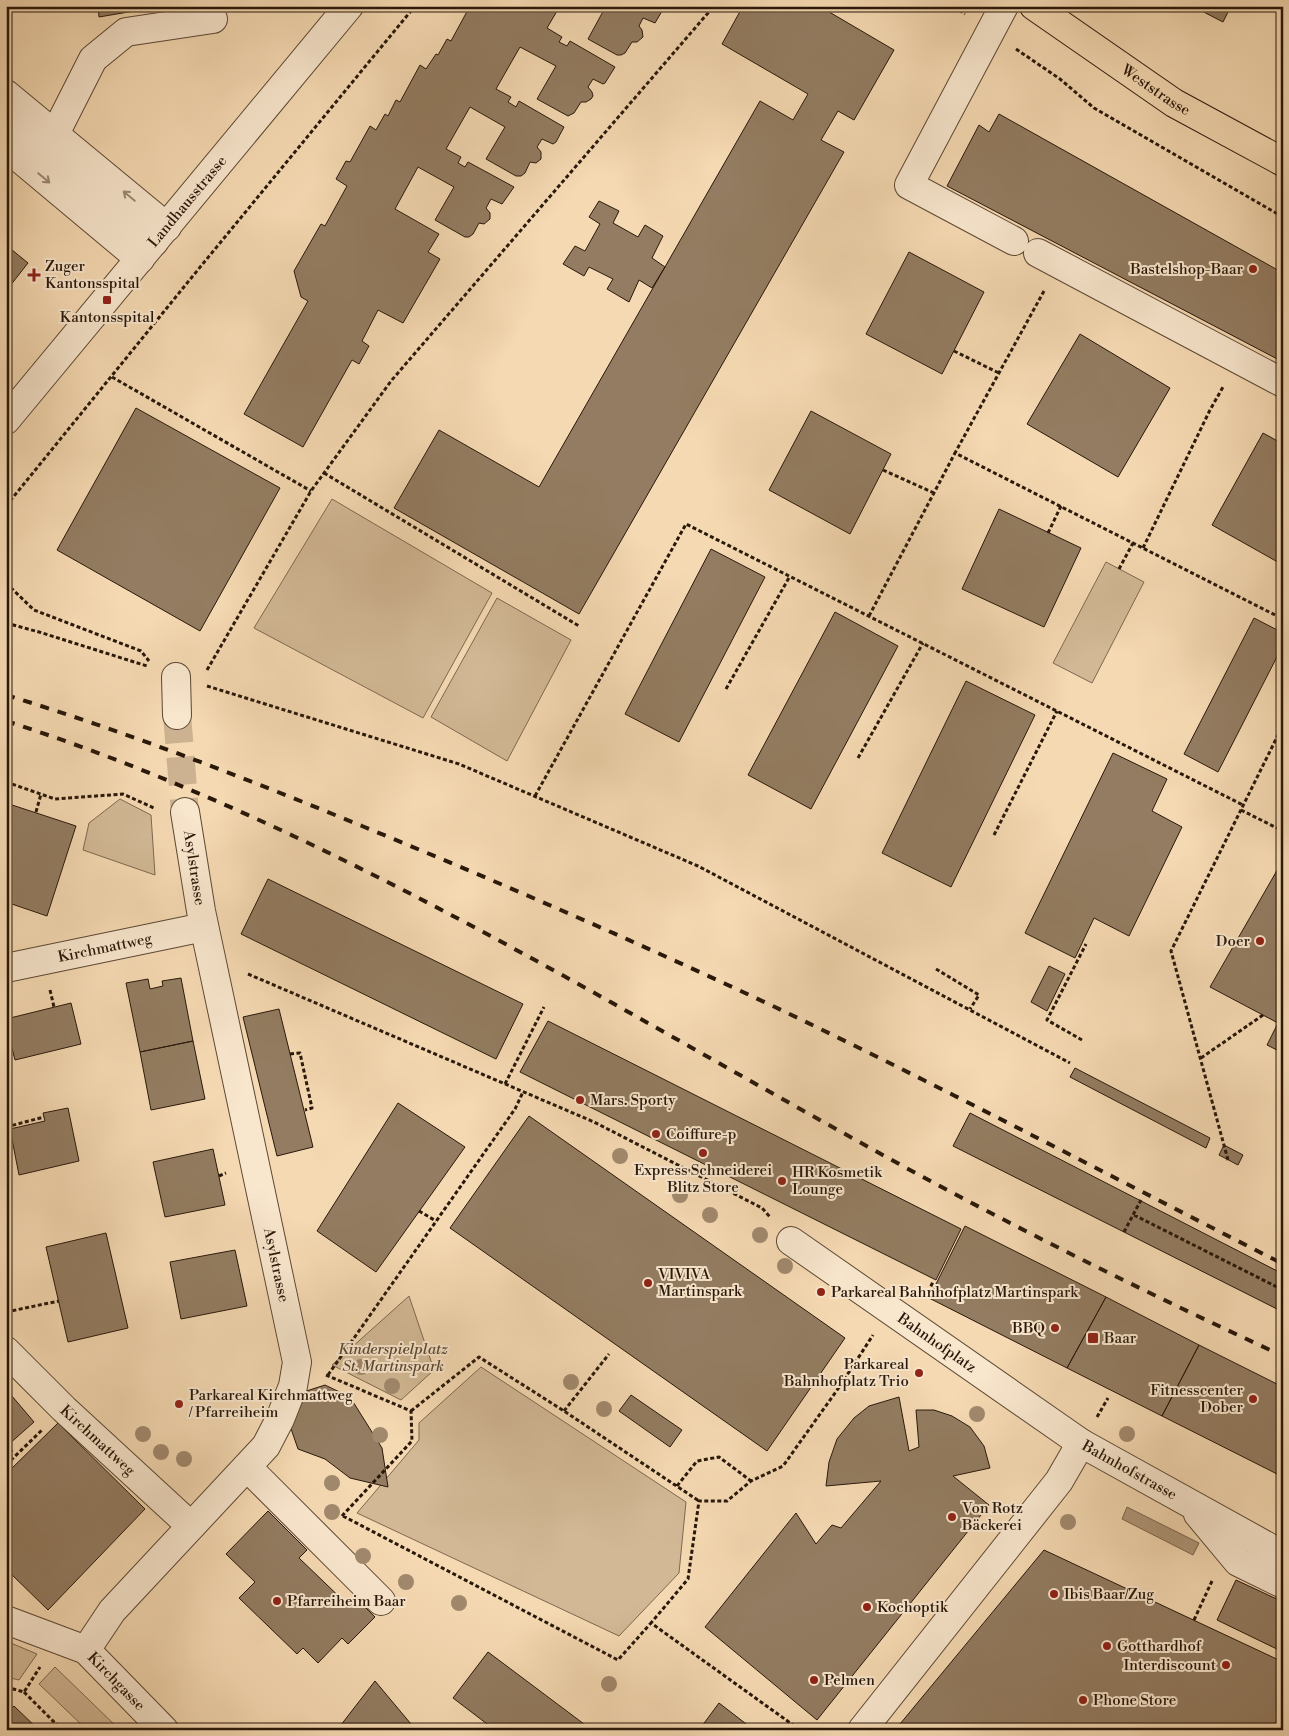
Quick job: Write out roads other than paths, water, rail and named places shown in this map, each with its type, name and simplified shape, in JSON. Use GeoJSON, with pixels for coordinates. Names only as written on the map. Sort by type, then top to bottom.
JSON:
{"type":"FeatureCollection","features":[{"type":"Feature","properties":{"kind":"main road","name":"Weststrasse"},"geometry":{"type":"LineString","coordinates":[[1034,6],[1174,103],[1283,162]]}},
{"type":"Feature","properties":{"kind":"street","name":"Landhausstrasse"},"geometry":{"type":"LineString","coordinates":[[6,420],[349,6]]}},
{"type":"Feature","properties":{"kind":"street"},"geometry":{"type":"LineString","coordinates":[[1004,6],[909,185],[1014,241]]}},
{"type":"Feature","properties":{"kind":"street"},"geometry":{"type":"LineString","coordinates":[[55,134],[93,59],[126,32],[213,19]]}},
{"type":"Feature","properties":{"kind":"street"},"geometry":{"type":"LineString","coordinates":[[6,94],[55,134],[154,243]]}},
{"type":"Feature","properties":{"kind":"street"},"geometry":{"type":"LineString","coordinates":[[6,122],[154,243]]}},
{"type":"Feature","properties":{"kind":"street"},"geometry":{"type":"LineString","coordinates":[[6,147],[154,243]]}},
{"type":"Feature","properties":{"kind":"street"},"geometry":{"type":"LineString","coordinates":[[1038,253],[1283,383]]}},
{"type":"Feature","properties":{"kind":"street"},"geometry":{"type":"LineString","coordinates":[[177,677],[177,715]]}},
{"type":"Feature","properties":{"kind":"street","name":"Asylstrasse"},"geometry":{"type":"LineString","coordinates":[[86,1650],[112,1611],[266,1446],[280,1419],[293,1386],[297,1362],[195,883],[185,812]]}},
{"type":"Feature","properties":{"kind":"street","name":"Kirchmattweg"},"geometry":{"type":"LineString","coordinates":[[6,968],[204,927]]}},
{"type":"Feature","properties":{"kind":"street","name":"Bahnhofplatz"},"geometry":{"type":"LineString","coordinates":[[791,1241],[1081,1443]]}},
{"type":"Feature","properties":{"kind":"street","name":"Kirchmattweg"},"geometry":{"type":"LineString","coordinates":[[6,1351],[64,1409],[191,1526]]}},
{"type":"Feature","properties":{"kind":"street","name":"Bahnhofstrasse"},"geometry":{"type":"LineString","coordinates":[[862,1730],[1059,1481],[1081,1443],[1283,1555]]}},
{"type":"Feature","properties":{"kind":"street"},"geometry":{"type":"LineString","coordinates":[[247,1467],[381,1601]]}},
{"type":"Feature","properties":{"kind":"street"},"geometry":{"type":"LineString","coordinates":[[1190,1503],[1238,1562],[1282,1582]]}},
{"type":"Feature","properties":{"kind":"street","name":"Kirchgasse"},"geometry":{"type":"LineString","coordinates":[[6,1620],[86,1650],[164,1730]]}},
{"type":"Feature","properties":{"kind":"tunnel"},"geometry":{"type":"LineString","coordinates":[[177,715],[185,812]]}},
{"type":"Feature","properties":{"kind":"railway"},"geometry":{"type":"LineString","coordinates":[[6,695],[141,740],[274,790],[466,869],[621,937],[724,983],[839,1038],[1283,1264]]}},
{"type":"Feature","properties":{"kind":"railway"},"geometry":{"type":"LineString","coordinates":[[6,721],[118,761],[227,806],[334,856],[440,909],[544,965],[959,1196],[1174,1305],[1283,1356]]}},
{"type":"Feature","properties":{"kind":"place","name":"Bastelshop-Baar"},"geometry":{"type":"Point","coordinates":[1253,269]}},
{"type":"Feature","properties":{"kind":"place","name":"Zuger Kantonsspital"},"geometry":{"type":"Point","coordinates":[34,275]}},
{"type":"Feature","properties":{"kind":"place","name":"Kantonsspital"},"geometry":{"type":"Point","coordinates":[107,300]}},
{"type":"Feature","properties":{"kind":"place","name":"Doer"},"geometry":{"type":"Point","coordinates":[1260,941]}},
{"type":"Feature","properties":{"kind":"place","name":"Mars. Sporty"},"geometry":{"type":"Point","coordinates":[580,1100]}},
{"type":"Feature","properties":{"kind":"place","name":"Coiffure-p"},"geometry":{"type":"Point","coordinates":[656,1134]}},
{"type":"Feature","properties":{"kind":"place","name":"Express Schneiderei Blitz Store"},"geometry":{"type":"Point","coordinates":[703,1153]}},
{"type":"Feature","properties":{"kind":"place","name":"HR Kosmetik Lounge"},"geometry":{"type":"Point","coordinates":[782,1181]}},
{"type":"Feature","properties":{"kind":"place","name":"VIVIVA Martinspark"},"geometry":{"type":"Point","coordinates":[648,1283]}},
{"type":"Feature","properties":{"kind":"place","name":"Parkareal Bahnhofplatz Martinspark"},"geometry":{"type":"Point","coordinates":[821,1292]}},
{"type":"Feature","properties":{"kind":"place","name":"BBQ"},"geometry":{"type":"Point","coordinates":[1055,1328]}},
{"type":"Feature","properties":{"kind":"place","name":"Baar"},"geometry":{"type":"Point","coordinates":[1093,1338]}},
{"type":"Feature","properties":{"kind":"place","name":"Parkareal Bahnhofplatz Trio"},"geometry":{"type":"Point","coordinates":[919,1373]}},
{"type":"Feature","properties":{"kind":"place","name":"Fitnesscenter Dober"},"geometry":{"type":"Point","coordinates":[1253,1399]}},
{"type":"Feature","properties":{"kind":"place","name":"Parkareal Kirchmattweg / Pfarreiheim"},"geometry":{"type":"Point","coordinates":[179,1404]}},
{"type":"Feature","properties":{"kind":"place","name":"Von Rotz Bäckerei"},"geometry":{"type":"Point","coordinates":[952,1517]}},
{"type":"Feature","properties":{"kind":"place","name":"Ibis Baar/Zug"},"geometry":{"type":"Point","coordinates":[1054,1594]}},
{"type":"Feature","properties":{"kind":"place","name":"Pfarreiheim Baar"},"geometry":{"type":"Point","coordinates":[277,1601]}},
{"type":"Feature","properties":{"kind":"place","name":"Kochoptik"},"geometry":{"type":"Point","coordinates":[867,1607]}},
{"type":"Feature","properties":{"kind":"place","name":"Gotthardhof"},"geometry":{"type":"Point","coordinates":[1107,1646]}},
{"type":"Feature","properties":{"kind":"place","name":"Interdiscount"},"geometry":{"type":"Point","coordinates":[1226,1665]}},
{"type":"Feature","properties":{"kind":"place","name":"Pelmen"},"geometry":{"type":"Point","coordinates":[814,1680]}},
{"type":"Feature","properties":{"kind":"place","name":"Phone Store"},"geometry":{"type":"Point","coordinates":[1083,1700]}},
{"type":"Feature","properties":{"kind":"park label","name":"Kinderspielplatz St. Martinspark"},"geometry":{"type":"Point","coordinates":[393,1358]}}]}
